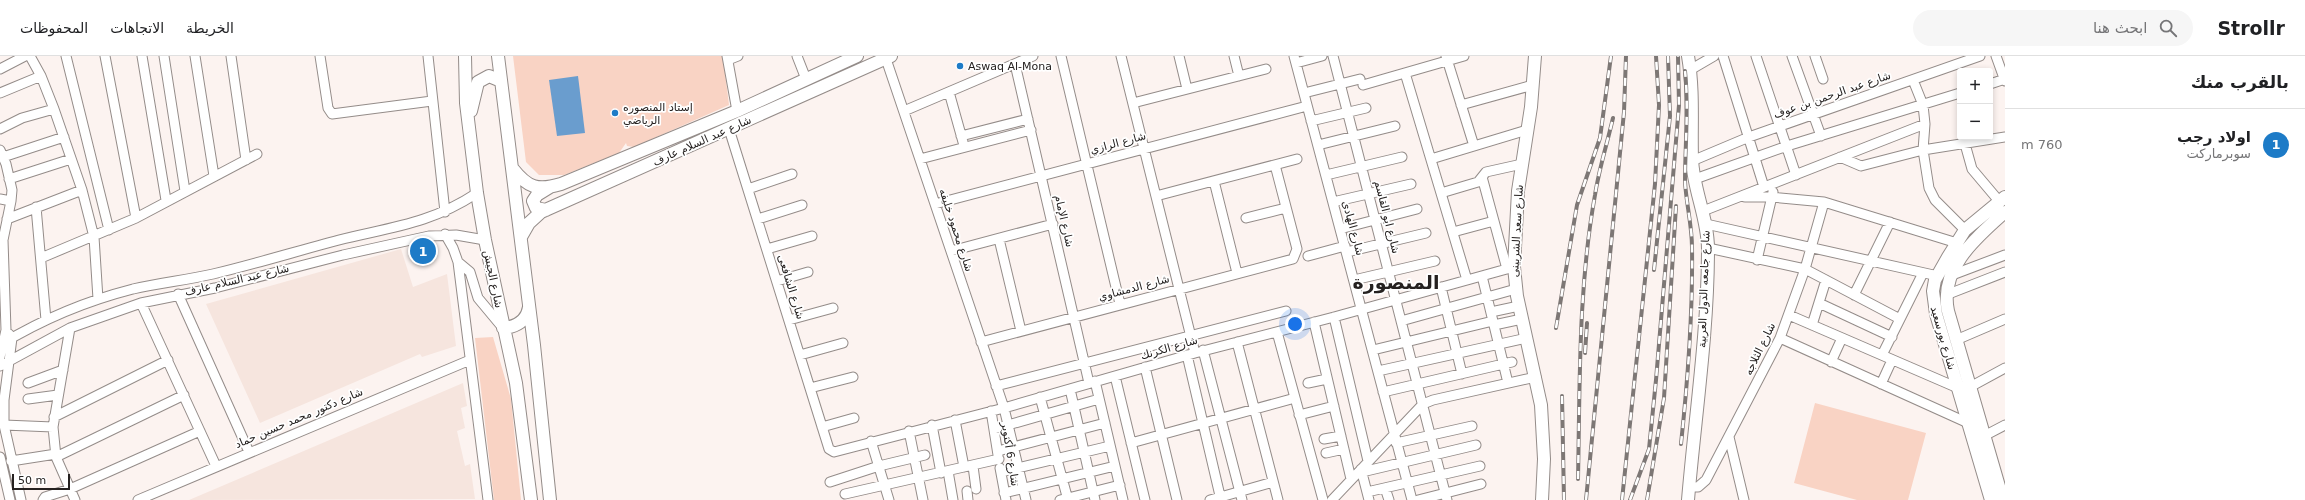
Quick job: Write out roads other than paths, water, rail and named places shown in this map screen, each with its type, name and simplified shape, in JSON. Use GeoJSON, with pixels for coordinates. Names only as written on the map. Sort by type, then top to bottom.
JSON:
{"type":"FeatureCollection","features":[{"type":"Feature","properties":{"kind":"main road","name":"شارع الجيش"},"geometry":{"type":"LineString","coordinates":[[465,56],[468,124],[477,192],[485,240],[520,410],[531,500]]}},
{"type":"Feature","properties":{"kind":"main road"},"geometry":{"type":"LineString","coordinates":[[498,56],[529,303],[550,500]]}},
{"type":"Feature","properties":{"kind":"main road","name":"شارع عبد السلام عارف"},"geometry":{"type":"LineString","coordinates":[[512,169],[526,184],[534,187],[551,187],[583,176],[737,111],[857,56]]}},
{"type":"Feature","properties":{"kind":"main road","name":"شارع سعد الشربينى"},"geometry":{"type":"LineString","coordinates":[[1535,56],[1533,85],[1522,164],[1511,268],[1536,377],[1544,440],[1542,500]]}},
{"type":"Feature","properties":{"kind":"main road","name":"شارع جامعه الدول العربية"},"geometry":{"type":"LineString","coordinates":[[1688,56],[1690,70],[1692,161],[1706,224],[1708,248],[1705,313],[1688,500]]}},
{"type":"Feature","properties":{"kind":"main road","name":"شارع عبد السلام عارف"},"geometry":{"type":"LineString","coordinates":[[521,237],[529,223],[546,210],[888,57]]}},
{"type":"Feature","properties":{"kind":"main road"},"geometry":{"type":"LineString","coordinates":[[468,124],[478,82],[489,76],[501,81]]}},
{"type":"Feature","properties":{"kind":"main road"},"geometry":{"type":"LineString","coordinates":[[546,210],[536,208],[533,201],[537,195],[551,187]]}},
{"type":"Feature","properties":{"kind":"main road","name":"شارع بورسعيد"},"geometry":{"type":"LineString","coordinates":[[1991,500],[1974,422],[1964,387],[1933,303],[1933,292],[1938,276],[1965,230],[2003,203]]}},
{"type":"Feature","properties":{"kind":"main road","name":"شارع بورسعيد"},"geometry":{"type":"LineString","coordinates":[[1964,387],[1946,295],[1952,275],[1967,247],[2003,203]]}},
{"type":"Feature","properties":{"kind":"main road"},"geometry":{"type":"LineString","coordinates":[[503,328],[510,328],[522,322],[526,316],[529,303]]}},
{"type":"Feature","properties":{"kind":"main road","name":"شارع بورسعيد"},"geometry":{"type":"LineString","coordinates":[[1974,422],[1984,436],[2001,482],[2003,500]]}},
{"type":"Feature","properties":{"kind":"street"},"geometry":{"type":"LineString","coordinates":[[0,69],[25,56]]}},
{"type":"Feature","properties":{"kind":"street"},"geometry":{"type":"LineString","coordinates":[[30,56],[41,76],[54,109],[82,190],[94,237],[98,299]]}},
{"type":"Feature","properties":{"kind":"street"},"geometry":{"type":"LineString","coordinates":[[66,56],[109,230]]}},
{"type":"Feature","properties":{"kind":"street"},"geometry":{"type":"LineString","coordinates":[[105,56],[136,218]]}},
{"type":"Feature","properties":{"kind":"street"},"geometry":{"type":"LineString","coordinates":[[142,56],[166,200]]}},
{"type":"Feature","properties":{"kind":"street"},"geometry":{"type":"LineString","coordinates":[[164,56],[186,191]]}},
{"type":"Feature","properties":{"kind":"street"},"geometry":{"type":"LineString","coordinates":[[195,56],[214,176]]}},
{"type":"Feature","properties":{"kind":"street"},"geometry":{"type":"LineString","coordinates":[[231,56],[246,160]]}},
{"type":"Feature","properties":{"kind":"street"},"geometry":{"type":"LineString","coordinates":[[320,56],[328,108],[332,114],[432,101]]}},
{"type":"Feature","properties":{"kind":"street"},"geometry":{"type":"LineString","coordinates":[[428,56],[444,212]]}},
{"type":"Feature","properties":{"kind":"street"},"geometry":{"type":"LineString","coordinates":[[737,111],[727,58],[738,56]]}},
{"type":"Feature","properties":{"kind":"street"},"geometry":{"type":"LineString","coordinates":[[796,56],[806,80]]}},
{"type":"Feature","properties":{"kind":"street"},"geometry":{"type":"LineString","coordinates":[[904,111],[1033,56]]}},
{"type":"Feature","properties":{"kind":"street"},"geometry":{"type":"LineString","coordinates":[[1061,56],[1120,304]]}},
{"type":"Feature","properties":{"kind":"street"},"geometry":{"type":"LineString","coordinates":[[1121,56],[1190,336],[1195,353],[1221,418],[1241,496]]}},
{"type":"Feature","properties":{"kind":"street"},"geometry":{"type":"LineString","coordinates":[[1179,56],[1187,89]]}},
{"type":"Feature","properties":{"kind":"street"},"geometry":{"type":"LineString","coordinates":[[1234,56],[1239,76]]}},
{"type":"Feature","properties":{"kind":"street"},"geometry":{"type":"LineString","coordinates":[[1295,60],[1322,56]]}},
{"type":"Feature","properties":{"kind":"street","name":"شارع ابو القاسم"},"geometry":{"type":"LineString","coordinates":[[1333,56],[1446,497]]}},
{"type":"Feature","properties":{"kind":"street"},"geometry":{"type":"LineString","coordinates":[[1304,93],[1340,84],[1361,82],[1405,73],[1446,58],[1464,56]]}},
{"type":"Feature","properties":{"kind":"street"},"geometry":{"type":"LineString","coordinates":[[1690,70],[1714,56]]}},
{"type":"Feature","properties":{"kind":"street"},"geometry":{"type":"LineString","coordinates":[[1723,56],[1764,187]]}},
{"type":"Feature","properties":{"kind":"street"},"geometry":{"type":"LineString","coordinates":[[1756,56],[1796,175]]}},
{"type":"Feature","properties":{"kind":"street"},"geometry":{"type":"LineString","coordinates":[[1792,56],[1821,136]]}},
{"type":"Feature","properties":{"kind":"street"},"geometry":{"type":"LineString","coordinates":[[1815,56],[1823,79]]}},
{"type":"Feature","properties":{"kind":"street","name":"شارع عبد الرحمن بن عوف"},"geometry":{"type":"LineString","coordinates":[[1692,161],[1749,137],[1980,56]]}},
{"type":"Feature","properties":{"kind":"street"},"geometry":{"type":"LineString","coordinates":[[1993,83],[2005,80],[1996,56]]}},
{"type":"Feature","properties":{"kind":"street","name":"شارع محمود خليفه"},"geometry":{"type":"LineString","coordinates":[[888,57],[904,111],[1004,408],[1026,500]]}},
{"type":"Feature","properties":{"kind":"street"},"geometry":{"type":"LineString","coordinates":[[1446,58],[1474,146]]}},
{"type":"Feature","properties":{"kind":"street","name":"شارع الهادى"},"geometry":{"type":"LineString","coordinates":[[1295,60],[1412,500]]}},
{"type":"Feature","properties":{"kind":"street","name":"شارع الإمام"},"geometry":{"type":"LineString","coordinates":[[1015,64],[1084,363],[1099,400],[1123,500]]}},
{"type":"Feature","properties":{"kind":"street"},"geometry":{"type":"LineString","coordinates":[[1133,103],[1266,69]]}},
{"type":"Feature","properties":{"kind":"street"},"geometry":{"type":"LineString","coordinates":[[1405,73],[1467,280]]}},
{"type":"Feature","properties":{"kind":"street"},"geometry":{"type":"LineString","coordinates":[[0,93],[41,76]]}},
{"type":"Feature","properties":{"kind":"street"},"geometry":{"type":"LineString","coordinates":[[1913,80],[1923,104],[1925,124],[1923,150],[1932,195],[1965,230]]}},
{"type":"Feature","properties":{"kind":"street"},"geometry":{"type":"LineString","coordinates":[[1461,104],[1533,85]]}},
{"type":"Feature","properties":{"kind":"street"},"geometry":{"type":"LineString","coordinates":[[949,92],[964,147]]}},
{"type":"Feature","properties":{"kind":"street"},"geometry":{"type":"LineString","coordinates":[[1695,180],[1787,146],[1957,94]]}},
{"type":"Feature","properties":{"kind":"street","name":"شارع الرازي"},"geometry":{"type":"LineString","coordinates":[[935,204],[1308,106]]}},
{"type":"Feature","properties":{"kind":"street"},"geometry":{"type":"LineString","coordinates":[[1311,121],[1366,108]]}},
{"type":"Feature","properties":{"kind":"street"},"geometry":{"type":"LineString","coordinates":[[0,129],[22,118],[54,109]]}},
{"type":"Feature","properties":{"kind":"street"},"geometry":{"type":"LineString","coordinates":[[961,136],[1028,119]]}},
{"type":"Feature","properties":{"kind":"street"},"geometry":{"type":"LineString","coordinates":[[1703,211],[1925,124]]}},
{"type":"Feature","properties":{"kind":"street"},"geometry":{"type":"LineString","coordinates":[[1318,145],[1395,126]]}},
{"type":"Feature","properties":{"kind":"street","name":"شارع الشافعى"},"geometry":{"type":"LineString","coordinates":[[729,129],[822,427],[831,451]]}},
{"type":"Feature","properties":{"kind":"street"},"geometry":{"type":"LineString","coordinates":[[920,159],[1031,130]]}},
{"type":"Feature","properties":{"kind":"street"},"geometry":{"type":"LineString","coordinates":[[1431,158],[1527,130]]}},
{"type":"Feature","properties":{"kind":"street"},"geometry":{"type":"LineString","coordinates":[[21,500],[4,425],[4,359],[1,344],[6,330],[3,240],[4,224],[12,201],[9,179],[2,159],[64,137]]}},
{"type":"Feature","properties":{"kind":"street"},"geometry":{"type":"LineString","coordinates":[[1840,157],[1861,166],[1923,150],[2005,137]]}},
{"type":"Feature","properties":{"kind":"street"},"geometry":{"type":"LineString","coordinates":[[1965,144],[1972,169],[2003,203]]}},
{"type":"Feature","properties":{"kind":"street"},"geometry":{"type":"LineString","coordinates":[[41,258],[94,237],[136,218],[166,200],[257,154]]}},
{"type":"Feature","properties":{"kind":"street"},"geometry":{"type":"LineString","coordinates":[[1326,175],[1402,157]]}},
{"type":"Feature","properties":{"kind":"street"},"geometry":{"type":"LineString","coordinates":[[9,179],[71,159]]}},
{"type":"Feature","properties":{"kind":"street"},"geometry":{"type":"LineString","coordinates":[[1156,196],[1297,159]]}},
{"type":"Feature","properties":{"kind":"street"},"geometry":{"type":"LineString","coordinates":[[1441,193],[1478,182],[1486,172],[1522,164]]}},
{"type":"Feature","properties":{"kind":"street"},"geometry":{"type":"LineString","coordinates":[[1246,218],[1286,208],[1275,165]]}},
{"type":"Feature","properties":{"kind":"street"},"geometry":{"type":"LineString","coordinates":[[748,189],[792,174]]}},
{"type":"Feature","properties":{"kind":"street"},"geometry":{"type":"LineString","coordinates":[[1482,177],[1494,221],[1511,268]]}},
{"type":"Feature","properties":{"kind":"street"},"geometry":{"type":"LineString","coordinates":[[1214,181],[1237,273]]}},
{"type":"Feature","properties":{"kind":"street"},"geometry":{"type":"LineString","coordinates":[[1757,260],[1775,183]]}},
{"type":"Feature","properties":{"kind":"street"},"geometry":{"type":"LineString","coordinates":[[1333,202],[1410,184]]}},
{"type":"Feature","properties":{"kind":"street"},"geometry":{"type":"LineString","coordinates":[[4,224],[36,208],[82,190]]}},
{"type":"Feature","properties":{"kind":"street","name":"شارع عبد السلام عارف"},"geometry":{"type":"LineString","coordinates":[[1,344],[46,320],[98,299],[134,289],[180,280],[426,220],[444,212],[477,192]]}},
{"type":"Feature","properties":{"kind":"street"},"geometry":{"type":"LineString","coordinates":[[1738,198],[1771,197],[1824,202],[1957,243]]}},
{"type":"Feature","properties":{"kind":"street"},"geometry":{"type":"LineString","coordinates":[[0,199],[12,201]]}},
{"type":"Feature","properties":{"kind":"street","name":"شارع الثلاجه"},"geometry":{"type":"LineString","coordinates":[[1690,487],[1698,487],[1706,480],[1780,338],[1805,269],[1824,202]]}},
{"type":"Feature","properties":{"kind":"street"},"geometry":{"type":"LineString","coordinates":[[758,219],[802,205]]}},
{"type":"Feature","properties":{"kind":"street"},"geometry":{"type":"LineString","coordinates":[[36,208],[46,320]]}},
{"type":"Feature","properties":{"kind":"street","name":"شارع الدمشاوي"},"geometry":{"type":"LineString","coordinates":[[981,342],[1294,259],[1297,249],[1286,208]]}},
{"type":"Feature","properties":{"kind":"street"},"geometry":{"type":"LineString","coordinates":[[1340,228],[1416,209]]}},
{"type":"Feature","properties":{"kind":"street"},"geometry":{"type":"LineString","coordinates":[[1453,232],[1494,221]]}},
{"type":"Feature","properties":{"kind":"street"},"geometry":{"type":"LineString","coordinates":[[1854,295],[1872,262],[1890,222]]}},
{"type":"Feature","properties":{"kind":"street"},"geometry":{"type":"LineString","coordinates":[[951,251],[1052,224]]}},
{"type":"Feature","properties":{"kind":"street"},"geometry":{"type":"LineString","coordinates":[[1706,224],[1938,276]]}},
{"type":"Feature","properties":{"kind":"street"},"geometry":{"type":"LineString","coordinates":[[1308,256],[1382,244],[1426,233]]}},
{"type":"Feature","properties":{"kind":"street"},"geometry":{"type":"LineString","coordinates":[[445,234],[453,248],[458,262],[488,500]]}},
{"type":"Feature","properties":{"kind":"street","name":"شارع عبد السلام عارف"},"geometry":{"type":"LineString","coordinates":[[0,366],[4,359],[70,328],[141,303],[232,283],[343,255],[445,234],[485,240]]}},
{"type":"Feature","properties":{"kind":"street"},"geometry":{"type":"LineString","coordinates":[[767,249],[812,236]]}},
{"type":"Feature","properties":{"kind":"street"},"geometry":{"type":"LineString","coordinates":[[999,239],[1021,331]]}},
{"type":"Feature","properties":{"kind":"street"},"geometry":{"type":"LineString","coordinates":[[339,240],[343,255]]}},
{"type":"Feature","properties":{"kind":"street"},"geometry":{"type":"LineString","coordinates":[[1708,248],[1757,260],[1805,269],[1900,319]]}},
{"type":"Feature","properties":{"kind":"street"},"geometry":{"type":"LineString","coordinates":[[1952,275],[2005,255]]}},
{"type":"Feature","properties":{"kind":"street"},"geometry":{"type":"LineString","coordinates":[[273,258],[276,271]]}},
{"type":"Feature","properties":{"kind":"street"},"geometry":{"type":"LineString","coordinates":[[1354,280],[1434,261]]}},
{"type":"Feature","properties":{"kind":"street"},"geometry":{"type":"LineString","coordinates":[[458,262],[470,272],[478,298],[503,328]]}},
{"type":"Feature","properties":{"kind":"street","name":"شارع الكرنك"},"geometry":{"type":"LineString","coordinates":[[831,451],[1004,408],[1195,353],[1334,317],[1511,268]]}},
{"type":"Feature","properties":{"kind":"street"},"geometry":{"type":"LineString","coordinates":[[777,281],[808,272]]}},
{"type":"Feature","properties":{"kind":"street"},"geometry":{"type":"LineString","coordinates":[[1946,295],[2005,272]]}},
{"type":"Feature","properties":{"kind":"street"},"geometry":{"type":"LineString","coordinates":[[1882,355],[1923,273]]}},
{"type":"Feature","properties":{"kind":"street"},"geometry":{"type":"LineString","coordinates":[[1482,276],[1498,344],[1508,363],[1508,383]]}},
{"type":"Feature","properties":{"kind":"street"},"geometry":{"type":"LineString","coordinates":[[180,280],[181,294],[249,452]]}},
{"type":"Feature","properties":{"kind":"street"},"geometry":{"type":"LineString","coordinates":[[1812,325],[1826,280]]}},
{"type":"Feature","properties":{"kind":"street"},"geometry":{"type":"LineString","coordinates":[[1441,287],[1462,374]]}},
{"type":"Feature","properties":{"kind":"street"},"geometry":{"type":"LineString","coordinates":[[1401,321],[1516,289]]}},
{"type":"Feature","properties":{"kind":"street"},"geometry":{"type":"LineString","coordinates":[[141,303],[216,466]]}},
{"type":"Feature","properties":{"kind":"street"},"geometry":{"type":"LineString","coordinates":[[1819,303],[1892,337]]}},
{"type":"Feature","properties":{"kind":"street"},"geometry":{"type":"LineString","coordinates":[[1492,320],[1519,306]]}},
{"type":"Feature","properties":{"kind":"street"},"geometry":{"type":"LineString","coordinates":[[789,320],[833,308]]}},
{"type":"Feature","properties":{"kind":"street"},"geometry":{"type":"LineString","coordinates":[[996,386],[1286,311]]}},
{"type":"Feature","properties":{"kind":"street"},"geometry":{"type":"LineString","coordinates":[[1789,316],[1892,360],[1964,387],[2005,368]]}},
{"type":"Feature","properties":{"kind":"street"},"geometry":{"type":"LineString","coordinates":[[1334,317],[1368,461]]}},
{"type":"Feature","properties":{"kind":"street"},"geometry":{"type":"LineString","coordinates":[[1373,350],[1492,320],[1522,318]]}},
{"type":"Feature","properties":{"kind":"street"},"geometry":{"type":"LineString","coordinates":[[1956,340],[2005,319]]}},
{"type":"Feature","properties":{"kind":"street"},"geometry":{"type":"LineString","coordinates":[[1314,322],[1351,479]]}},
{"type":"Feature","properties":{"kind":"street"},"geometry":{"type":"LineString","coordinates":[[70,328],[53,427],[56,456],[75,500]]}},
{"type":"Feature","properties":{"kind":"street"},"geometry":{"type":"LineString","coordinates":[[4,359],[12,338],[6,330]]}},
{"type":"Feature","properties":{"kind":"street"},"geometry":{"type":"LineString","coordinates":[[1277,332],[1323,500]]}},
{"type":"Feature","properties":{"kind":"street"},"geometry":{"type":"LineString","coordinates":[[1378,371],[1527,338]]}},
{"type":"Feature","properties":{"kind":"street"},"geometry":{"type":"LineString","coordinates":[[1780,338],[1881,384],[1974,422]]}},
{"type":"Feature","properties":{"kind":"street"},"geometry":{"type":"LineString","coordinates":[[1831,362],[1842,338]]}},
{"type":"Feature","properties":{"kind":"street"},"geometry":{"type":"LineString","coordinates":[[1237,342],[1253,409],[1278,500]]}},
{"type":"Feature","properties":{"kind":"street"},"geometry":{"type":"LineString","coordinates":[[800,355],[843,344]]}},
{"type":"Feature","properties":{"kind":"street"},"geometry":{"type":"LineString","coordinates":[[1195,353],[1203,423],[1221,498]]}},
{"type":"Feature","properties":{"kind":"street"},"geometry":{"type":"LineString","coordinates":[[54,417],[168,360]]}},
{"type":"Feature","properties":{"kind":"street","name":"شارع دكتور محمد حسين حماد"},"geometry":{"type":"LineString","coordinates":[[138,500],[470,360]]}},
{"type":"Feature","properties":{"kind":"street"},"geometry":{"type":"LineString","coordinates":[[1881,384],[1892,360]]}},
{"type":"Feature","properties":{"kind":"street"},"geometry":{"type":"LineString","coordinates":[[1383,392],[1508,363]]}},
{"type":"Feature","properties":{"kind":"street"},"geometry":{"type":"LineString","coordinates":[[1145,367],[1177,500]]}},
{"type":"Feature","properties":{"kind":"street"},"geometry":{"type":"LineString","coordinates":[[28,383],[63,370]]}},
{"type":"Feature","properties":{"kind":"street"},"geometry":{"type":"LineString","coordinates":[[1115,376],[1145,500]]}},
{"type":"Feature","properties":{"kind":"street"},"geometry":{"type":"LineString","coordinates":[[810,388],[853,377]]}},
{"type":"Feature","properties":{"kind":"street"},"geometry":{"type":"LineString","coordinates":[[1332,500],[1423,404],[1433,400],[1536,377]]}},
{"type":"Feature","properties":{"kind":"street"},"geometry":{"type":"LineString","coordinates":[[1308,384],[1327,379]]}},
{"type":"Feature","properties":{"kind":"street"},"geometry":{"type":"LineString","coordinates":[[1070,389],[1095,496]]}},
{"type":"Feature","properties":{"kind":"street"},"geometry":{"type":"LineString","coordinates":[[28,399],[58,395]]}},
{"type":"Feature","properties":{"kind":"street"},"geometry":{"type":"LineString","coordinates":[[11,461],[56,456],[184,395]]}},
{"type":"Feature","properties":{"kind":"street"},"geometry":{"type":"LineString","coordinates":[[1040,397],[1062,479],[1065,499],[1095,496],[1120,485]]}},
{"type":"Feature","properties":{"kind":"street"},"geometry":{"type":"LineString","coordinates":[[1131,443],[1295,398]]}},
{"type":"Feature","properties":{"kind":"street"},"geometry":{"type":"LineString","coordinates":[[994,429],[1099,400]]}},
{"type":"Feature","properties":{"kind":"street"},"geometry":{"type":"LineString","coordinates":[[1299,415],[1334,406]]}},
{"type":"Feature","properties":{"kind":"street","name":"شارع 6 أكتوبر"},"geometry":{"type":"LineString","coordinates":[[991,411],[1005,497]]}},
{"type":"Feature","properties":{"kind":"street"},"geometry":{"type":"LineString","coordinates":[[822,427],[854,418]]}},
{"type":"Feature","properties":{"kind":"street"},"geometry":{"type":"LineString","coordinates":[[955,420],[968,466],[970,493]]}},
{"type":"Feature","properties":{"kind":"street"},"geometry":{"type":"LineString","coordinates":[[845,494],[968,466],[998,455],[1013,446],[1105,422]]}},
{"type":"Feature","properties":{"kind":"street"},"geometry":{"type":"LineString","coordinates":[[4,425],[53,427]]}},
{"type":"Feature","properties":{"kind":"street"},"geometry":{"type":"LineString","coordinates":[[932,426],[953,500]]}},
{"type":"Feature","properties":{"kind":"street"},"geometry":{"type":"LineString","coordinates":[[1396,443],[1472,426]]}},
{"type":"Feature","properties":{"kind":"street"},"geometry":{"type":"LineString","coordinates":[[1984,436],[2005,426]]}},
{"type":"Feature","properties":{"kind":"street"},"geometry":{"type":"LineString","coordinates":[[43,500],[46,497],[70,489],[200,430]]}},
{"type":"Feature","properties":{"kind":"street"},"geometry":{"type":"LineString","coordinates":[[909,431],[923,500]]}},
{"type":"Feature","properties":{"kind":"street"},"geometry":{"type":"LineString","coordinates":[[1324,439],[1341,436]]}},
{"type":"Feature","properties":{"kind":"street"},"geometry":{"type":"LineString","coordinates":[[1729,437],[1744,500]]}},
{"type":"Feature","properties":{"kind":"street"},"geometry":{"type":"LineString","coordinates":[[871,441],[889,500]]}},
{"type":"Feature","properties":{"kind":"street"},"geometry":{"type":"LineString","coordinates":[[1362,470],[1402,463],[1476,445]]}},
{"type":"Feature","properties":{"kind":"street"},"geometry":{"type":"LineString","coordinates":[[1001,472],[1110,446]]}},
{"type":"Feature","properties":{"kind":"street"},"geometry":{"type":"LineString","coordinates":[[1326,453],[1344,449]]}},
{"type":"Feature","properties":{"kind":"street"},"geometry":{"type":"LineString","coordinates":[[830,482],[879,466],[925,455]]}},
{"type":"Feature","properties":{"kind":"street"},"geometry":{"type":"LineString","coordinates":[[0,461],[6,496]]}},
{"type":"Feature","properties":{"kind":"street"},"geometry":{"type":"LineString","coordinates":[[1005,497],[1024,489],[1115,466]]}},
{"type":"Feature","properties":{"kind":"street"},"geometry":{"type":"LineString","coordinates":[[1362,470],[1368,496],[1385,488],[1480,466]]}},
{"type":"Feature","properties":{"kind":"street"},"geometry":{"type":"LineString","coordinates":[[1210,500],[1241,496],[1273,482]]}},
{"type":"Feature","properties":{"kind":"street"},"geometry":{"type":"LineString","coordinates":[[1418,500],[1446,497],[1481,484]]}},
{"type":"Feature","properties":{"kind":"street"},"geometry":{"type":"LineString","coordinates":[[1385,488],[1388,500]]}},
{"type":"Feature","properties":{"kind":"water"},"geometry":{"type":"Polygon","coordinates":[[[578,76],[585,133],[557,136],[549,80],[578,76]]]}},
{"type":"Feature","properties":{"kind":"railway"},"geometry":{"type":"LineString","coordinates":[[1556,328],[1577,205],[1600,138],[1611,56]]}},
{"type":"Feature","properties":{"kind":"railway"},"geometry":{"type":"LineString","coordinates":[[1586,500],[1624,112],[1626,56]]}},
{"type":"Feature","properties":{"kind":"railway"},"geometry":{"type":"LineString","coordinates":[[1622,500],[1655,184],[1659,105],[1656,56]]}},
{"type":"Feature","properties":{"kind":"railway"},"geometry":{"type":"LineString","coordinates":[[1654,270],[1670,116],[1668,56]]}},
{"type":"Feature","properties":{"kind":"railway"},"geometry":{"type":"LineString","coordinates":[[1630,500],[1649,449],[1679,105],[1678,56]]}},
{"type":"Feature","properties":{"kind":"railway"},"geometry":{"type":"LineString","coordinates":[[1681,444],[1690,346],[1692,296],[1692,239],[1685,181],[1687,112],[1685,71]]}},
{"type":"Feature","properties":{"kind":"railway"},"geometry":{"type":"LineString","coordinates":[[1578,479],[1581,337],[1585,266],[1589,230],[1597,185],[1613,118]]}},
{"type":"Feature","properties":{"kind":"railway"},"geometry":{"type":"LineString","coordinates":[[1647,500],[1664,398],[1676,206]]}},
{"type":"Feature","properties":{"kind":"railway"},"geometry":{"type":"LineString","coordinates":[[1585,353],[1587,323]]}},
{"type":"Feature","properties":{"kind":"railway"},"geometry":{"type":"LineString","coordinates":[[1562,396],[1564,500]]}},
{"type":"Feature","properties":{"kind":"place","name":"Aswaq Al-Mona"},"geometry":{"type":"Point","coordinates":[960,66]}},
{"type":"Feature","properties":{"kind":"place","name":"إستاد المنصوره الرياضي"},"geometry":{"type":"Point","coordinates":[615,113]}},
{"type":"Feature","properties":{"kind":"place","name":"اولاد رجب"},"geometry":{"type":"Point","coordinates":[423,251]}},
{"type":"Feature","properties":{"kind":"district","name":"المنصورة"},"geometry":{"type":"Point","coordinates":[1396,282]}}]}
